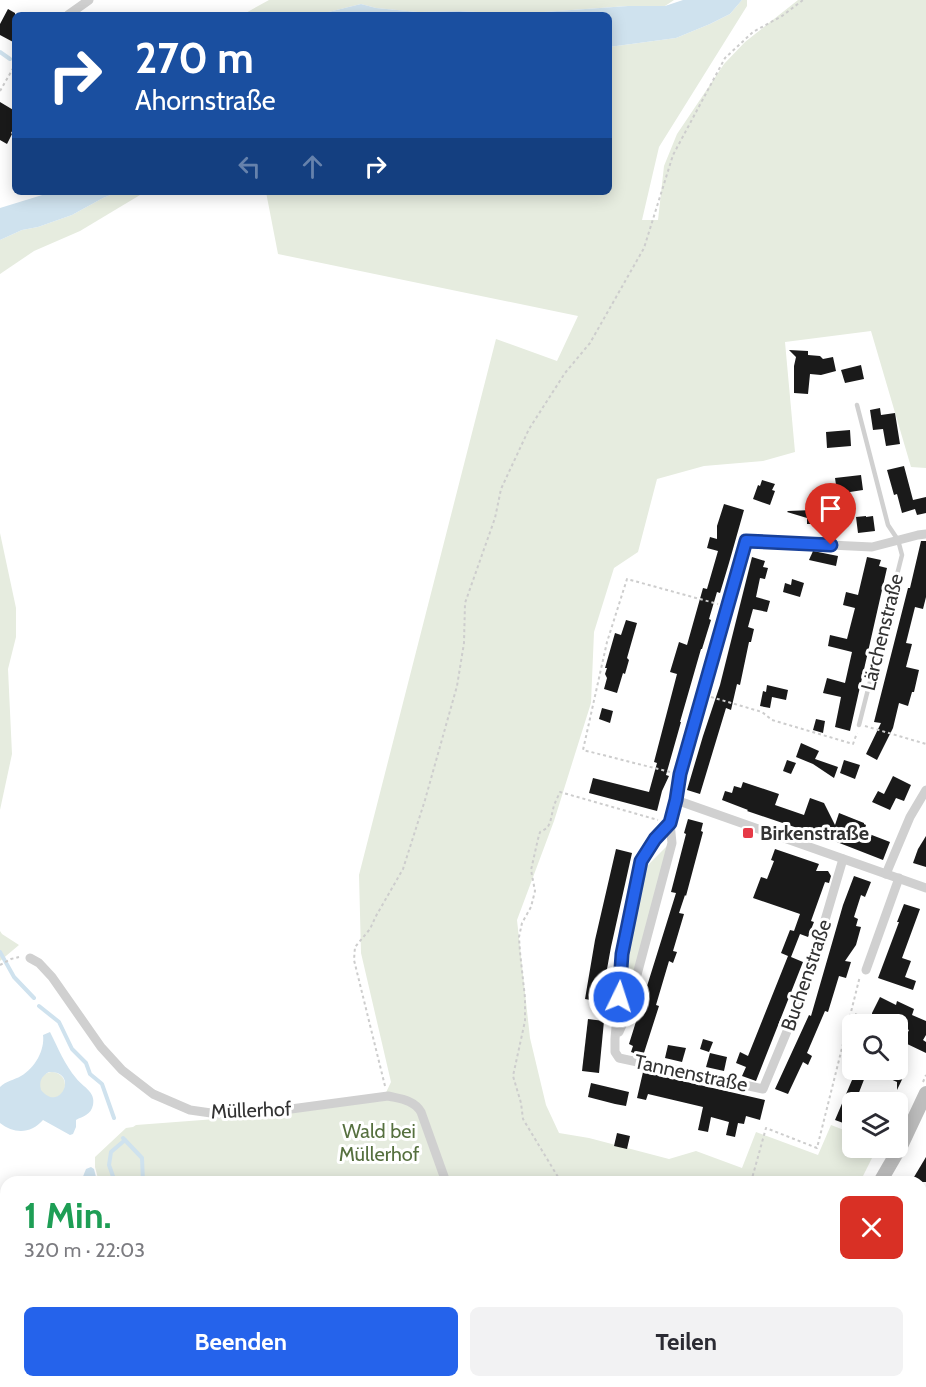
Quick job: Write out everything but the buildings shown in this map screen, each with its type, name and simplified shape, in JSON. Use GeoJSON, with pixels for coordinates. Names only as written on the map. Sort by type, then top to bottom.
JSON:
{"type":"FeatureCollection","features":[{"type":"Feature","properties":{"kind":"main road"},"geometry":{"type":"LineString","coordinates":[[883,1176],[902,1144],[926,1093]]}},
{"type":"Feature","properties":{"kind":"street"},"geometry":{"type":"LineString","coordinates":[[72,12],[88,0]]}},
{"type":"Feature","properties":{"kind":"street"},"geometry":{"type":"LineString","coordinates":[[615,1040],[626,1016],[672,843],[670,823],[680,774],[746,541],[872,547],[926,534]]}},
{"type":"Feature","properties":{"kind":"street"},"geometry":{"type":"LineString","coordinates":[[886,874],[910,817],[926,790]]}},
{"type":"Feature","properties":{"kind":"street"},"geometry":{"type":"LineString","coordinates":[[676,800],[926,888]]}},
{"type":"Feature","properties":{"kind":"street"},"geometry":{"type":"LineString","coordinates":[[615,1040],[622,954],[641,861],[655,839],[670,823]]}},
{"type":"Feature","properties":{"kind":"street","name":"Buchenstraße"},"geometry":{"type":"LineString","coordinates":[[763,1089],[805,988],[843,859]]}},
{"type":"Feature","properties":{"kind":"street"},"geometry":{"type":"LineString","coordinates":[[866,970],[899,878]]}},
{"type":"Feature","properties":{"kind":"street","name":"Müllerhof"},"geometry":{"type":"LineString","coordinates":[[30,958],[39,963],[52,977],[101,1047],[122,1070],[153,1094],[190,1110],[218,1114],[276,1111],[388,1096],[407,1100],[419,1108],[444,1176]]}},
{"type":"Feature","properties":{"kind":"street","name":"Tannenstraße"},"geometry":{"type":"LineString","coordinates":[[615,1040],[615,1052],[619,1058],[763,1089]]}},
{"type":"Feature","properties":{"kind":"lane"},"geometry":{"type":"LineString","coordinates":[[856,405],[888,525],[898,540]]}},
{"type":"Feature","properties":{"kind":"lane","name":"Lärchenstraße"},"geometry":{"type":"LineString","coordinates":[[859,725],[902,555],[898,540]]}},
{"type":"Feature","properties":{"kind":"path"},"geometry":{"type":"LineString","coordinates":[[388,1096],[354,960],[355,947],[370,929],[403,869],[425,800],[457,687],[464,643],[465,603],[495,518],[501,489],[529,429],[565,373],[590,343],[644,248],[674,155],[725,58],[753,32],[782,16],[803,0]]}},
{"type":"Feature","properties":{"kind":"path"},"geometry":{"type":"LineString","coordinates":[[0,91],[12,70]]}},
{"type":"Feature","properties":{"kind":"path"},"geometry":{"type":"LineString","coordinates":[[680,774],[583,750],[607,642],[627,579],[727,607]]}},
{"type":"Feature","properties":{"kind":"path"},"geometry":{"type":"LineString","coordinates":[[702,694],[762,712],[772,720],[853,744],[859,725],[926,744]]}},
{"type":"Feature","properties":{"kind":"path"},"geometry":{"type":"LineString","coordinates":[[557,1176],[523,1119],[513,1076],[525,1021],[519,937],[535,891],[531,870],[540,832],[550,823],[560,792],[670,823]]}},
{"type":"Feature","properties":{"kind":"path"},"geometry":{"type":"LineString","coordinates":[[1,965],[11,959]]}},
{"type":"Feature","properties":{"kind":"path"},"geometry":{"type":"LineString","coordinates":[[754,1176],[766,1128],[817,1148],[856,987],[861,972],[866,970]]}},
{"type":"Feature","properties":{"kind":"green space"},"geometry":{"type":"Polygon","coordinates":[[[269,0],[674,0],[665,6],[628,6],[543,12],[418,12],[376,8],[361,4],[328,12],[247,12],[269,0]]]}},
{"type":"Feature","properties":{"kind":"green space","name":"Wald bei Müllerhof"},"geometry":{"type":"Polygon","coordinates":[[[742,0],[747,0],[747,6],[659,147],[642,220],[658,220],[664,166],[677,134],[724,64],[745,42],[798,0],[926,0],[926,468],[911,467],[871,331],[785,342],[795,452],[763,461],[704,466],[657,479],[638,552],[614,568],[594,632],[591,703],[554,821],[517,920],[530,1038],[546,1105],[559,1133],[589,1138],[669,1159],[696,1151],[742,1168],[756,1132],[818,1155],[831,1125],[842,1129],[842,1158],[872,1158],[863,1176],[97,1176],[95,1157],[126,1128],[136,1125],[229,1118],[382,1101],[391,1082],[361,953],[359,875],[496,339],[557,361],[578,316],[278,254],[267,195],[612,195],[612,47],[676,38],[730,14],[742,0]]]}},
{"type":"Feature","properties":{"kind":"green space"},"geometry":{"type":"Polygon","coordinates":[[[110,195],[140,195],[80,231],[34,251],[0,274],[0,240],[22,230],[72,215],[110,195]]]}},
{"type":"Feature","properties":{"kind":"green space"},"geometry":{"type":"Polygon","coordinates":[[[0,533],[16,608],[16,637],[8,669],[12,754],[0,810],[0,533]]]}},
{"type":"Feature","properties":{"kind":"green space"},"geometry":{"type":"Polygon","coordinates":[[[668,845],[630,990],[623,989],[630,931],[645,868],[668,845]]]}},
{"type":"Feature","properties":{"kind":"green space"},"geometry":{"type":"Polygon","coordinates":[[[0,931],[19,945],[0,961],[0,931]]]}},
{"type":"Feature","properties":{"kind":"green space"},"geometry":{"type":"Polygon","coordinates":[[[52,1072],[61,1076],[65,1085],[61,1094],[52,1098],[43,1094],[39,1085],[43,1076],[52,1072]]]}},
{"type":"Feature","properties":{"kind":"water"},"geometry":{"type":"Polygon","coordinates":[[[683,0],[742,0],[730,14],[676,38],[612,47],[612,12],[543,12],[628,6],[665,6],[683,0]]]}},
{"type":"Feature","properties":{"kind":"water"},"geometry":{"type":"Polygon","coordinates":[[[361,4],[376,8],[418,12],[328,12],[361,4]]]}},
{"type":"Feature","properties":{"kind":"water"},"geometry":{"type":"Polygon","coordinates":[[[459,11],[478,12],[418,12],[459,11]]]}},
{"type":"Feature","properties":{"kind":"water"},"geometry":{"type":"Polygon","coordinates":[[[42,195],[110,195],[72,215],[22,230],[0,240],[0,208],[42,195]]]}},
{"type":"Feature","properties":{"kind":"water"},"geometry":{"type":"Polygon","coordinates":[[[50,1032],[68,1068],[93,1097],[90,1111],[76,1120],[76,1127],[70,1135],[43,1120],[33,1128],[22,1131],[5,1127],[0,1123],[0,1087],[31,1068],[41,1052],[43,1035],[50,1032]],[[49,1072],[41,1080],[41,1090],[48,1096],[55,1097],[64,1090],[64,1078],[58,1073],[49,1072]]]}},
{"type":"Feature","properties":{"kind":"water"},"geometry":{"type":"Polygon","coordinates":[[[91,1167],[94,1169],[96,1176],[83,1176],[86,1169],[91,1167]]]}},
{"type":"Feature","properties":{"kind":"waterway"},"geometry":{"type":"LineString","coordinates":[[0,52],[10,59]]}},
{"type":"Feature","properties":{"kind":"waterway"},"geometry":{"type":"LineString","coordinates":[[0,952],[14,977],[34,998]]}},
{"type":"Feature","properties":{"kind":"waterway"},"geometry":{"type":"LineString","coordinates":[[39,1006],[59,1022],[72,1049],[86,1063],[90,1074],[102,1084],[114,1118]]}},
{"type":"Feature","properties":{"kind":"waterway"},"geometry":{"type":"LineString","coordinates":[[123,1138],[142,1158],[143,1176]]}},
{"type":"Feature","properties":{"kind":"waterway"},"geometry":{"type":"LineString","coordinates":[[113,1176],[109,1165],[111,1152],[125,1140]]}},
{"type":"Feature","properties":{"kind":"place","name":"Birkenstraße"},"geometry":{"type":"Point","coordinates":[748,833]}},
{"type":"Feature","properties":{"kind":"route"},"geometry":{"type":"LineString","coordinates":[[619,997],[622,954],[641,861],[655,839],[670,823],[680,774],[746,541],[831,545]]}}]}
